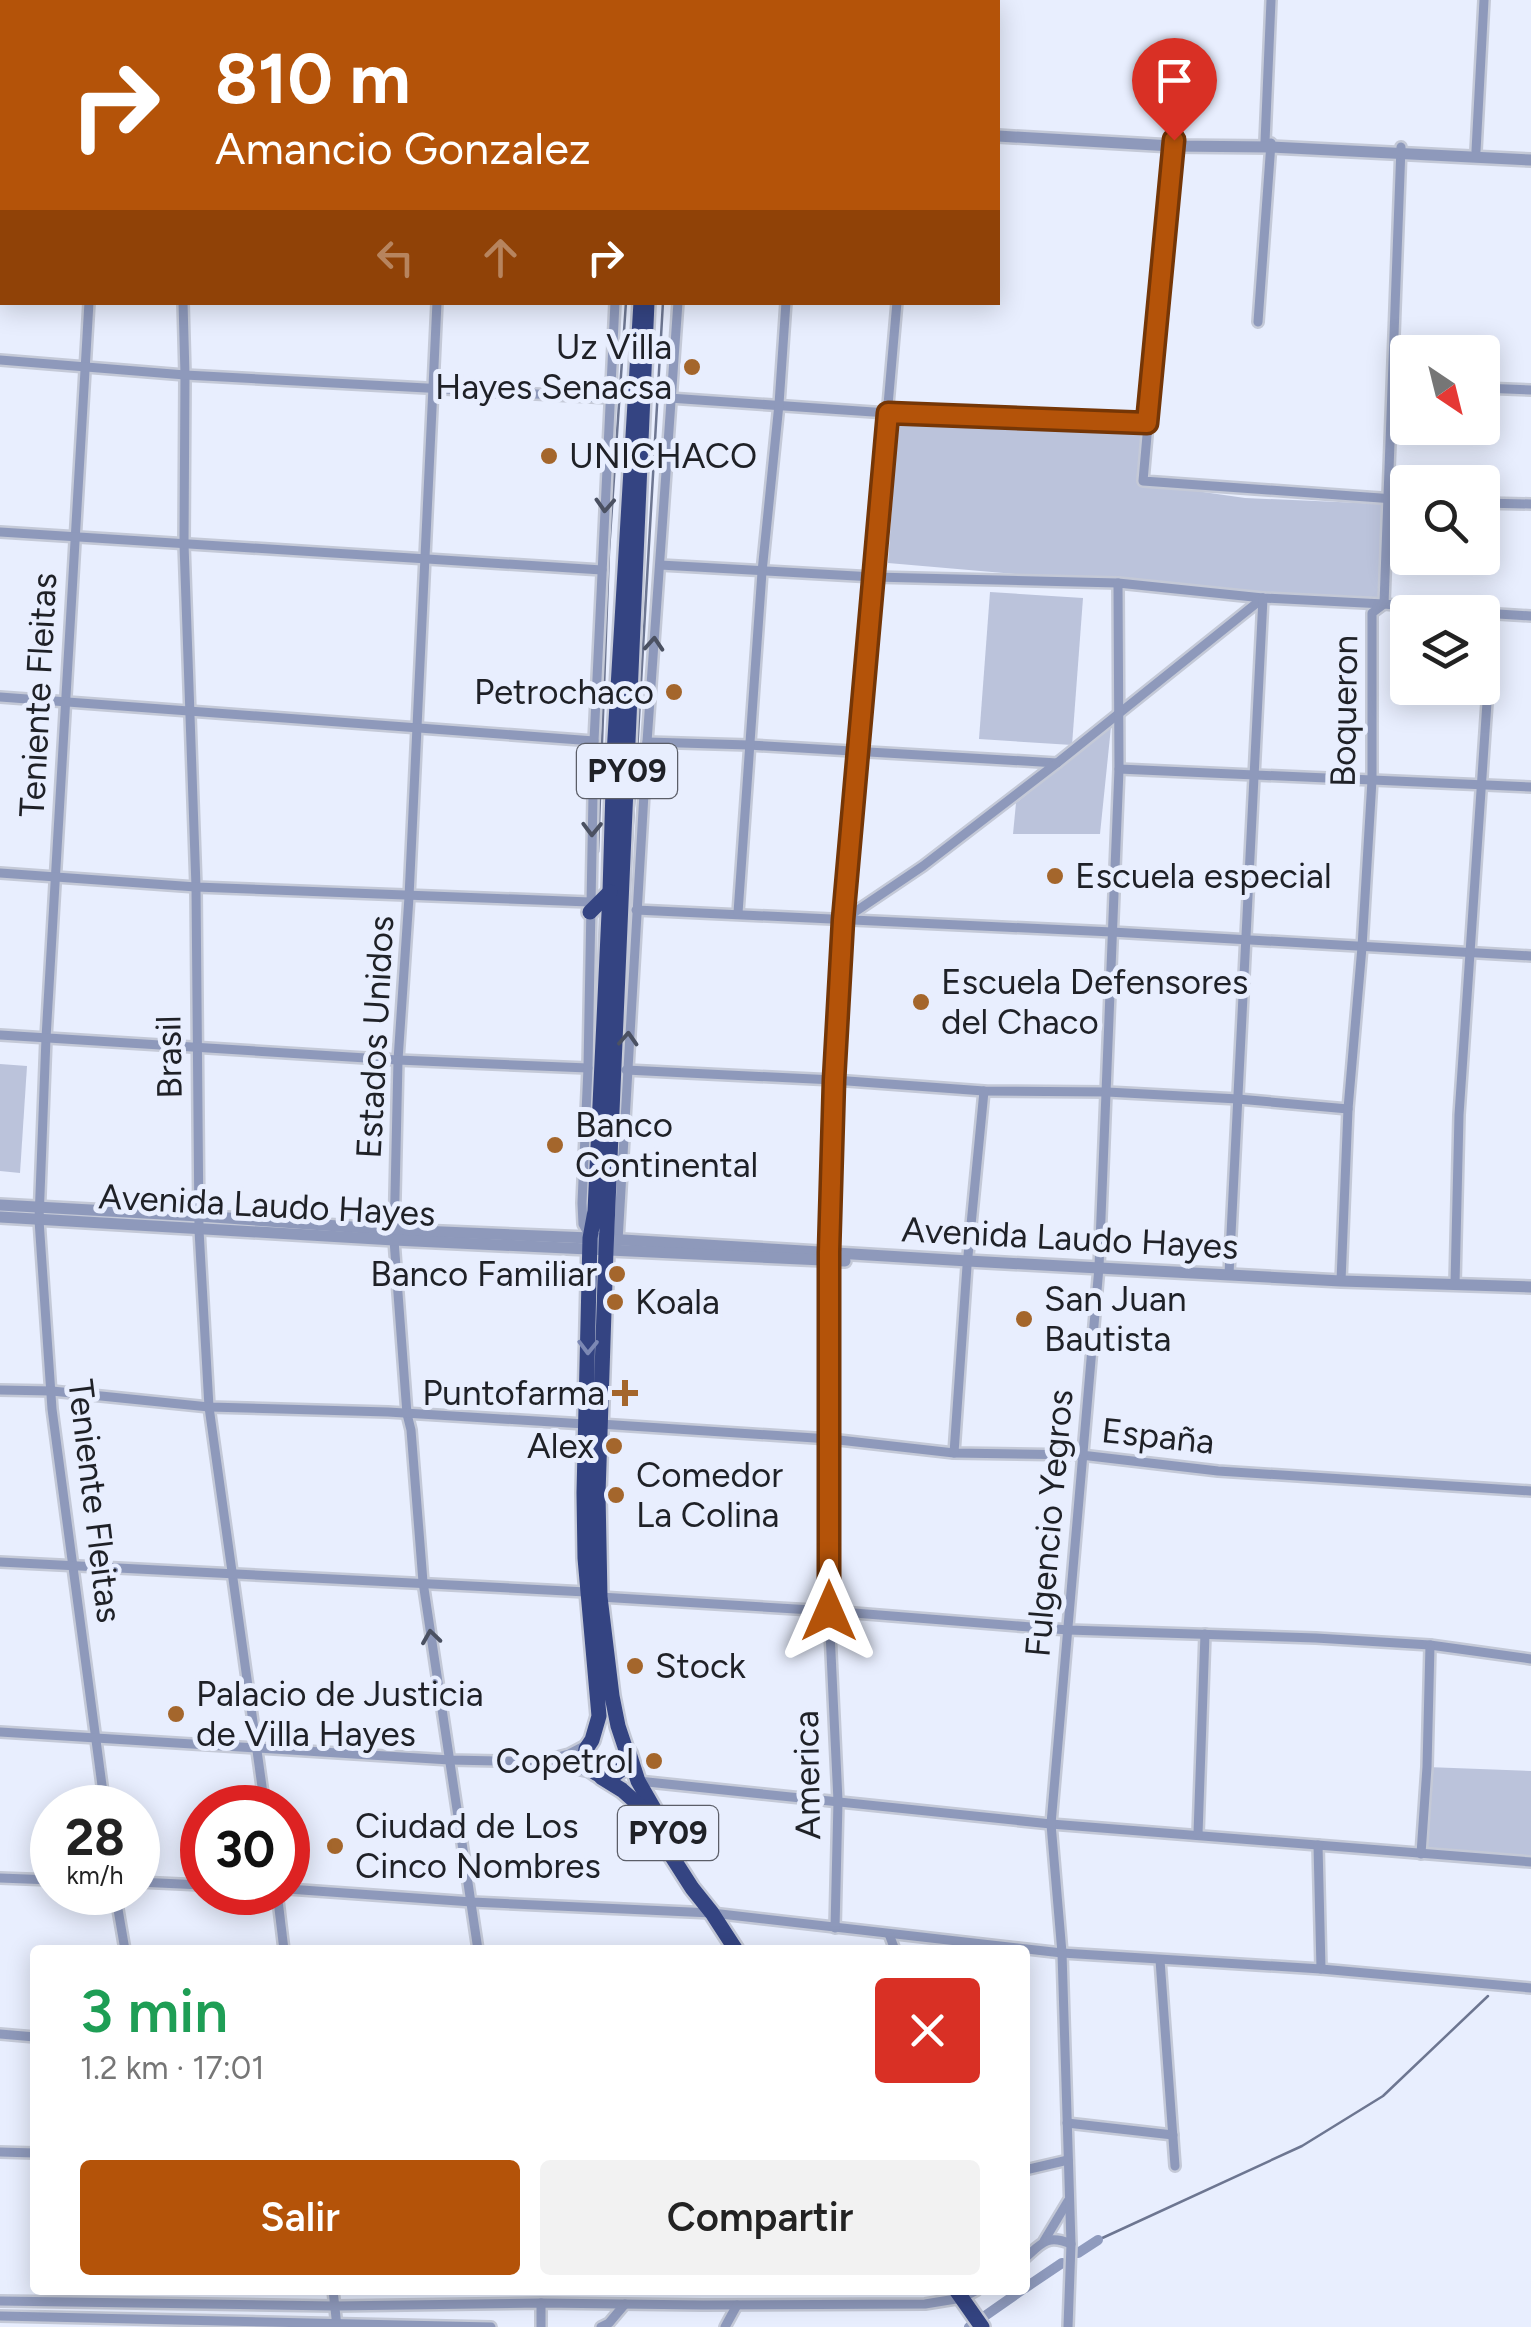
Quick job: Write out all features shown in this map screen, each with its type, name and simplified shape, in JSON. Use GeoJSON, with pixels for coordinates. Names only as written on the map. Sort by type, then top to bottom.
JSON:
{"type":"FeatureCollection","features":[{"type":"Feature","properties":{"kind":"highway","name":"PY09"},"geometry":{"type":"LineString","coordinates":[[602,1243],[595,1210],[614,755],[629,465],[644,305]]}},
{"type":"Feature","properties":{"kind":"highway","name":"PY09"},"geometry":{"type":"LineString","coordinates":[[644,305],[593,1424],[597,1534],[593,1594],[599,1716],[586,1749],[586,1762],[596,1774],[639,1805],[733,1945]]}},
{"type":"Feature","properties":{"kind":"highway"},"geometry":{"type":"LineString","coordinates":[[590,907],[610,892]]}},
{"type":"Feature","properties":{"kind":"highway","name":"PY09"},"geometry":{"type":"LineString","coordinates":[[593,1594],[612,1696],[638,1781],[700,1884],[712,1913]]}},
{"type":"Feature","properties":{"kind":"highway"},"geometry":{"type":"LineString","coordinates":[[591,1741],[612,1735],[626,1747]]}},
{"type":"Feature","properties":{"kind":"highway","name":"PY09"},"geometry":{"type":"LineString","coordinates":[[596,1774],[610,1776],[621,1771],[627,1761],[626,1747]]}},
{"type":"Feature","properties":{"kind":"highway"},"geometry":{"type":"LineString","coordinates":[[960,2295],[978,2321]]}},
{"type":"Feature","properties":{"kind":"street"},"geometry":{"type":"LineString","coordinates":[[1258,322],[1269,144],[1270,0]]}},
{"type":"Feature","properties":{"kind":"street"},"geometry":{"type":"LineString","coordinates":[[1476,151],[1484,0]]}},
{"type":"Feature","properties":{"kind":"street"},"geometry":{"type":"LineString","coordinates":[[1000,134],[1531,157]]}},
{"type":"Feature","properties":{"kind":"street"},"geometry":{"type":"LineString","coordinates":[[1173,143],[1143,481],[1389,499]]}},
{"type":"Feature","properties":{"kind":"street"},"geometry":{"type":"LineString","coordinates":[[1400,150],[1476,151],[1531,157]]}},
{"type":"Feature","properties":{"kind":"street","name":"Boqueron"},"geometry":{"type":"LineString","coordinates":[[1394,335],[1400,150]]}},
{"type":"Feature","properties":{"kind":"street","name":"Teniente Fleitas"},"geometry":{"type":"LineString","coordinates":[[89,305],[46,1038],[40,1213],[52,1409],[102,1785]]}},
{"type":"Feature","properties":{"kind":"street","name":"Brasil"},"geometry":{"type":"LineString","coordinates":[[183,305],[184,544],[196,887],[199,1230],[209,1407],[263,1785]]}},
{"type":"Feature","properties":{"kind":"street","name":"Estados Unidos"},"geometry":{"type":"LineString","coordinates":[[437,305],[398,1060],[394,1235],[423,1582],[477,1945]]}},
{"type":"Feature","properties":{"kind":"street"},"geometry":{"type":"LineString","coordinates":[[602,1243],[584,1224],[582,1203],[594,742],[614,305]]}},
{"type":"Feature","properties":{"kind":"street"},"geometry":{"type":"LineString","coordinates":[[602,1243],[626,1070],[678,305]]}},
{"type":"Feature","properties":{"kind":"street"},"geometry":{"type":"LineString","coordinates":[[738,913],[786,305]]}},
{"type":"Feature","properties":{"kind":"street","name":"America"},"geometry":{"type":"LineString","coordinates":[[835,1928],[838,1801],[829,1611],[829,1256],[834,1080],[843,920],[897,305]]}},
{"type":"Feature","properties":{"kind":"street"},"geometry":{"type":"LineString","coordinates":[[0,360],[610,398]]}},
{"type":"Feature","properties":{"kind":"street"},"geometry":{"type":"LineString","coordinates":[[1500,389],[1531,390]]}},
{"type":"Feature","properties":{"kind":"street"},"geometry":{"type":"LineString","coordinates":[[669,398],[888,413],[1147,423]]}},
{"type":"Feature","properties":{"kind":"street","name":"Boqueron"},"geometry":{"type":"LineString","coordinates":[[1341,1281],[1348,1109],[1372,780],[1372,612],[1384,604],[1390,445]]}},
{"type":"Feature","properties":{"kind":"street"},"geometry":{"type":"LineString","coordinates":[[1500,503],[1531,504]]}},
{"type":"Feature","properties":{"kind":"street"},"geometry":{"type":"LineString","coordinates":[[0,532],[602,570]]}},
{"type":"Feature","properties":{"kind":"street"},"geometry":{"type":"LineString","coordinates":[[660,565],[874,577],[1118,583],[1263,598],[1390,605]]}},
{"type":"Feature","properties":{"kind":"street","name":"Fulgencio Yegros"},"geometry":{"type":"LineString","coordinates":[[1068,2327],[1070,2244],[1062,1953],[1051,1824],[1098,1270],[1108,1092],[1119,769],[1118,583]]}},
{"type":"Feature","properties":{"kind":"street"},"geometry":{"type":"LineString","coordinates":[[843,920],[923,866],[1058,763],[1263,598]]}},
{"type":"Feature","properties":{"kind":"street"},"geometry":{"type":"LineString","coordinates":[[1228,1274],[1263,598]]}},
{"type":"Feature","properties":{"kind":"street"},"geometry":{"type":"LineString","coordinates":[[1500,615],[1531,616]]}},
{"type":"Feature","properties":{"kind":"street"},"geometry":{"type":"LineString","coordinates":[[0,697],[594,742]]}},
{"type":"Feature","properties":{"kind":"street"},"geometry":{"type":"LineString","coordinates":[[1455,1284],[1459,1115],[1484,705]]}},
{"type":"Feature","properties":{"kind":"street"},"geometry":{"type":"LineString","coordinates":[[646,742],[1058,763]]}},
{"type":"Feature","properties":{"kind":"street"},"geometry":{"type":"LineString","coordinates":[[1119,769],[1531,787]]}},
{"type":"Feature","properties":{"kind":"street"},"geometry":{"type":"LineString","coordinates":[[0,873],[590,907]]}},
{"type":"Feature","properties":{"kind":"street"},"geometry":{"type":"LineString","coordinates":[[636,910],[1531,956]]}},
{"type":"Feature","properties":{"kind":"street"},"geometry":{"type":"LineString","coordinates":[[0,1035],[588,1068]]}},
{"type":"Feature","properties":{"kind":"street"},"geometry":{"type":"LineString","coordinates":[[626,1070],[984,1090],[1238,1099],[1348,1109]]}},
{"type":"Feature","properties":{"kind":"street"},"geometry":{"type":"LineString","coordinates":[[954,1453],[984,1090]]}},
{"type":"Feature","properties":{"kind":"street","name":"Avenida Laudo Hayes"},"geometry":{"type":"LineString","coordinates":[[0,1204],[40,1213],[199,1230],[602,1243],[968,1264],[1531,1286]]}},
{"type":"Feature","properties":{"kind":"street","name":"Avenida Laudo Hayes"},"geometry":{"type":"LineString","coordinates":[[0,1217],[40,1213],[199,1216],[394,1235]]}},
{"type":"Feature","properties":{"kind":"street","name":"España"},"geometry":{"type":"LineString","coordinates":[[0,1390],[209,1407],[407,1414],[830,1439],[954,1453],[1081,1455],[1218,1470],[1531,1491]]}},
{"type":"Feature","properties":{"kind":"street"},"geometry":{"type":"LineString","coordinates":[[0,1562],[423,1582],[1068,1630],[1430,1645],[1531,1659]]}},
{"type":"Feature","properties":{"kind":"street"},"geometry":{"type":"LineString","coordinates":[[1198,1834],[1205,1634]]}},
{"type":"Feature","properties":{"kind":"street"},"geometry":{"type":"LineString","coordinates":[[1421,1854],[1430,1645]]}},
{"type":"Feature","properties":{"kind":"street"},"geometry":{"type":"LineString","coordinates":[[0,1732],[540,1762],[596,1774]]}},
{"type":"Feature","properties":{"kind":"street"},"geometry":{"type":"LineString","coordinates":[[540,1762],[569,1754],[591,1741]]}},
{"type":"Feature","properties":{"kind":"street"},"geometry":{"type":"LineString","coordinates":[[638,1781],[1051,1824],[1531,1862]]}},
{"type":"Feature","properties":{"kind":"street"},"geometry":{"type":"LineString","coordinates":[[1318,1845],[1321,1969]]}},
{"type":"Feature","properties":{"kind":"street"},"geometry":{"type":"LineString","coordinates":[[0,1878],[30,1879]]}},
{"type":"Feature","properties":{"kind":"street"},"geometry":{"type":"LineString","coordinates":[[310,1890],[712,1913],[989,1945]]}},
{"type":"Feature","properties":{"kind":"street"},"geometry":{"type":"LineString","coordinates":[[119,1915],[124,1945]]}},
{"type":"Feature","properties":{"kind":"street"},"geometry":{"type":"LineString","coordinates":[[280,1915],[283,1945]]}},
{"type":"Feature","properties":{"kind":"street"},"geometry":{"type":"LineString","coordinates":[[889,1934],[893,1945]]}},
{"type":"Feature","properties":{"kind":"street"},"geometry":{"type":"LineString","coordinates":[[1030,1949],[1531,1988]]}},
{"type":"Feature","properties":{"kind":"street"},"geometry":{"type":"LineString","coordinates":[[1160,1960],[1175,2166]]}},
{"type":"Feature","properties":{"kind":"street"},"geometry":{"type":"LineString","coordinates":[[0,2034],[30,2037]]}},
{"type":"Feature","properties":{"kind":"street"},"geometry":{"type":"LineString","coordinates":[[1067,2122],[1173,2134]]}},
{"type":"Feature","properties":{"kind":"street"},"geometry":{"type":"LineString","coordinates":[[0,2152],[30,2153]]}},
{"type":"Feature","properties":{"kind":"street"},"geometry":{"type":"LineString","coordinates":[[1030,2169],[1068,2160]]}},
{"type":"Feature","properties":{"kind":"street"},"geometry":{"type":"LineString","coordinates":[[1030,2254],[1044,2241],[1069,2200]]}},
{"type":"Feature","properties":{"kind":"street"},"geometry":{"type":"LineString","coordinates":[[1044,2241],[1055,2239],[1070,2244]]}},
{"type":"Feature","properties":{"kind":"street"},"geometry":{"type":"LineString","coordinates":[[171,2295],[172,2302]]}},
{"type":"Feature","properties":{"kind":"street"},"geometry":{"type":"LineString","coordinates":[[334,2295],[337,2326]]}},
{"type":"Feature","properties":{"kind":"street"},"geometry":{"type":"LineString","coordinates":[[527,2295],[528,2303]]}},
{"type":"Feature","properties":{"kind":"street"},"geometry":{"type":"LineString","coordinates":[[0,2302],[336,2306],[925,2304],[956,2295]]}},
{"type":"Feature","properties":{"kind":"street"},"geometry":{"type":"LineString","coordinates":[[541,2303],[541,2327]]}},
{"type":"Feature","properties":{"kind":"street"},"geometry":{"type":"LineString","coordinates":[[601,2327],[625,2304]]}},
{"type":"Feature","properties":{"kind":"street"},"geometry":{"type":"LineString","coordinates":[[725,2327],[737,2305]]}},
{"type":"Feature","properties":{"kind":"street"},"geometry":{"type":"LineString","coordinates":[[0,2316],[491,2327]]}},
{"type":"Feature","properties":{"kind":"shaded area"},"geometry":{"type":"Polygon","coordinates":[[[898,421],[1143,430],[1140,483],[1245,498],[1383,504],[1378,600],[888,563],[898,421]]]}},
{"type":"Feature","properties":{"kind":"shaded area"},"geometry":{"type":"Polygon","coordinates":[[[990,592],[1083,598],[1072,745],[979,739],[990,592]]]}},
{"type":"Feature","properties":{"kind":"shaded area"},"geometry":{"type":"Polygon","coordinates":[[[1111,727],[1100,834],[1013,834],[1016,803],[1111,727]]]}},
{"type":"Feature","properties":{"kind":"shaded area"},"geometry":{"type":"Polygon","coordinates":[[[0,1064],[27,1066],[20,1173],[0,1171],[0,1064]]]}},
{"type":"Feature","properties":{"kind":"shaded area"},"geometry":{"type":"Polygon","coordinates":[[[1427,1767],[1531,1771],[1531,1862],[1421,1854],[1427,1767]]]}},
{"type":"Feature","properties":{"kind":"waterway"},"geometry":{"type":"LineString","coordinates":[[598,852],[609,551],[626,305]]}},
{"type":"Feature","properties":{"kind":"waterway"},"geometry":{"type":"LineString","coordinates":[[630,873],[663,305]]}},
{"type":"Feature","properties":{"kind":"waterway"},"geometry":{"type":"LineString","coordinates":[[1098,2240],[1302,2146],[1383,2096],[1488,1996]]}},
{"type":"Feature","properties":{"kind":"waterway"},"geometry":{"type":"LineString","coordinates":[[1078,2253],[1098,2240]]}},
{"type":"Feature","properties":{"kind":"waterway"},"geometry":{"type":"LineString","coordinates":[[1030,2285],[1062,2263]]}},
{"type":"Feature","properties":{"kind":"waterway"},"geometry":{"type":"LineString","coordinates":[[969,2327],[1015,2295]]}},
{"type":"Feature","properties":{"kind":"place","name":"Uz Villa Hayes Senacsa"},"geometry":{"type":"Point","coordinates":[692,367]}},
{"type":"Feature","properties":{"kind":"place","name":"UNICHACO"},"geometry":{"type":"Point","coordinates":[549,456]}},
{"type":"Feature","properties":{"kind":"place","name":"Petrochaco"},"geometry":{"type":"Point","coordinates":[674,692]}},
{"type":"Feature","properties":{"kind":"place","name":"Escuela especial"},"geometry":{"type":"Point","coordinates":[1055,876]}},
{"type":"Feature","properties":{"kind":"place","name":"Escuela Defensores del Chaco"},"geometry":{"type":"Point","coordinates":[921,1002]}},
{"type":"Feature","properties":{"kind":"place","name":"Banco Continental"},"geometry":{"type":"Point","coordinates":[555,1145]}},
{"type":"Feature","properties":{"kind":"place","name":"Banco Familiar"},"geometry":{"type":"Point","coordinates":[617,1274]}},
{"type":"Feature","properties":{"kind":"place","name":"Koala"},"geometry":{"type":"Point","coordinates":[615,1302]}},
{"type":"Feature","properties":{"kind":"place","name":"San Juan Bautista"},"geometry":{"type":"Point","coordinates":[1024,1319]}},
{"type":"Feature","properties":{"kind":"place","name":"Puntofarma"},"geometry":{"type":"Point","coordinates":[625,1393]}},
{"type":"Feature","properties":{"kind":"place","name":"Alex"},"geometry":{"type":"Point","coordinates":[614,1446]}},
{"type":"Feature","properties":{"kind":"place","name":"Comedor La Colina"},"geometry":{"type":"Point","coordinates":[616,1495]}},
{"type":"Feature","properties":{"kind":"place","name":"Stock"},"geometry":{"type":"Point","coordinates":[635,1666]}},
{"type":"Feature","properties":{"kind":"place","name":"Palacio de Justicia de Villa Hayes"},"geometry":{"type":"Point","coordinates":[176,1714]}},
{"type":"Feature","properties":{"kind":"place","name":"Copetrol"},"geometry":{"type":"Point","coordinates":[654,1761]}},
{"type":"Feature","properties":{"kind":"place","name":"Ciudad de Los Cinco Nombres"},"geometry":{"type":"Point","coordinates":[335,1846]}},
{"type":"Feature","properties":{"kind":"route"},"geometry":{"type":"LineString","coordinates":[[829,1611],[829,1252],[834,1080],[843,920],[888,413],[1147,423],[1174,140]]}}]}
